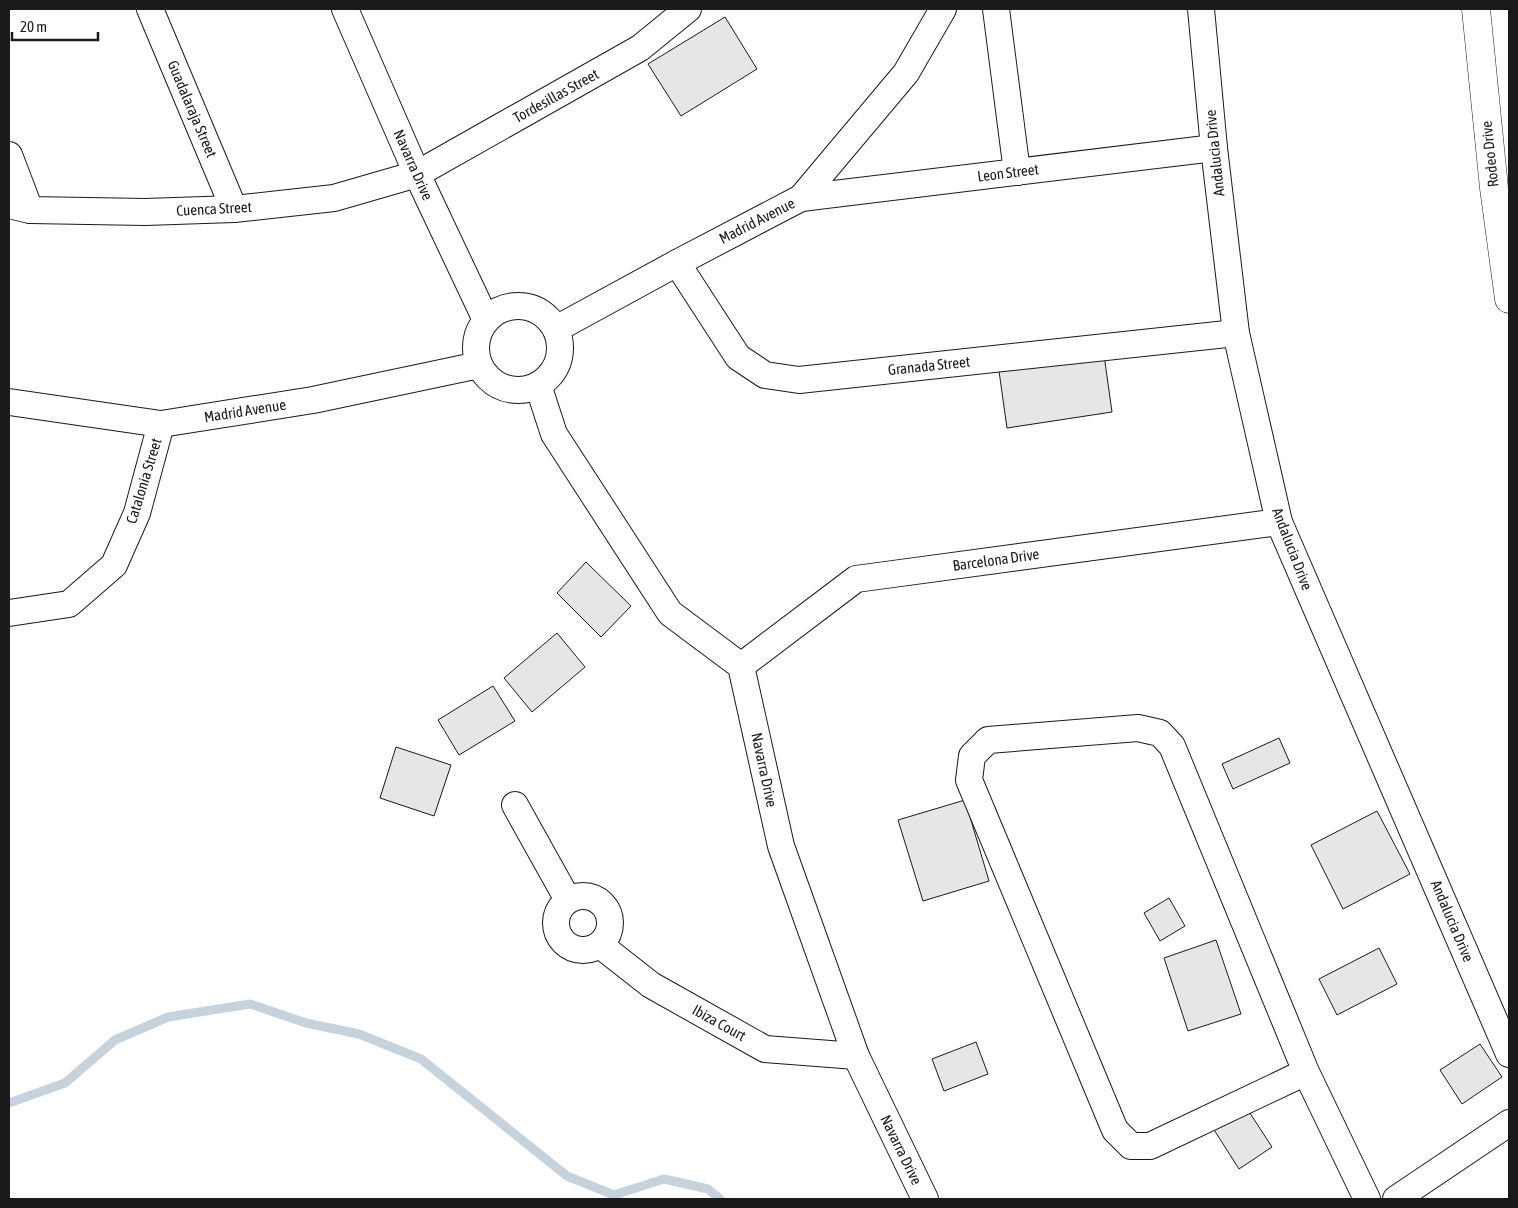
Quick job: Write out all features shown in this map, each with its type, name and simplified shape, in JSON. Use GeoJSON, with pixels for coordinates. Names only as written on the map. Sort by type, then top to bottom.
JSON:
{"type":"FeatureCollection","features":[{"type":"Feature","properties":{"kind":"street","name":"Guadalaraja Street"},"geometry":{"type":"LineString","coordinates":[[150,9],[234,209]]}},
{"type":"Feature","properties":{"kind":"street","name":"Navarra Drive"},"geometry":{"type":"LineString","coordinates":[[345,9],[416,174],[486,320]]}},
{"type":"Feature","properties":{"kind":"street","name":"Tordesillas Street"},"geometry":{"type":"LineString","coordinates":[[416,174],[640,48],[688,9]]}},
{"type":"Feature","properties":{"kind":"street","name":"Madrid Avenue"},"geometry":{"type":"LineString","coordinates":[[556,329],[801,198],[906,73],[944,9]]}},
{"type":"Feature","properties":{"kind":"street"},"geometry":{"type":"LineString","coordinates":[[996,9],[1017,172]]}},
{"type":"Feature","properties":{"kind":"street","name":"Andalucia Drive"},"geometry":{"type":"LineString","coordinates":[[1201,9],[1214,148],[1236,333],[1279,522],[1509,1054]]}},
{"type":"Feature","properties":{"kind":"street","name":"Rodeo Drive"},"geometry":{"type":"LineString","coordinates":[[1476,9],[1494,188],[1509,299]]}},
{"type":"Feature","properties":{"kind":"street","name":"Leon Street"},"geometry":{"type":"LineString","coordinates":[[801,198],[1214,148]]}},
{"type":"Feature","properties":{"kind":"street"},"geometry":{"type":"LineString","coordinates":[[9,156],[19,208]]}},
{"type":"Feature","properties":{"kind":"street","name":"Cuenca Street"},"geometry":{"type":"LineString","coordinates":[[19,208],[145,212],[234,209],[334,198],[416,174]]}},
{"type":"Feature","properties":{"kind":"street","name":"Granada Street"},"geometry":{"type":"LineString","coordinates":[[677,263],[738,357],[766,375],[799,380],[1236,333]]}},
{"type":"Feature","properties":{"kind":"street"},"geometry":{"type":"LineString","coordinates":[[510,306],[524,306],[537,310],[548,318],[556,329],[560,342],[560,354],[556,367],[538,385],[525,390],[511,390],[498,386],[486,376],[479,365],[476,342],[479,330],[496,311],[510,306]]}},
{"type":"Feature","properties":{"kind":"street","name":"Madrid Avenue"},"geometry":{"type":"LineString","coordinates":[[9,402],[161,424],[313,400],[479,365]]}},
{"type":"Feature","properties":{"kind":"street"},"geometry":{"type":"LineString","coordinates":[[538,385],[554,434],[670,613],[742,666]]}},
{"type":"Feature","properties":{"kind":"street","name":"Catalonia Street"},"geometry":{"type":"LineString","coordinates":[[9,613],[70,604],[114,565],[138,513],[161,424]]}},
{"type":"Feature","properties":{"kind":"street","name":"Barcelona Drive"},"geometry":{"type":"LineString","coordinates":[[742,666],[856,579],[1279,522]]}},
{"type":"Feature","properties":{"kind":"street","name":"Navarra Drive"},"geometry":{"type":"LineString","coordinates":[[742,666],[781,846],[856,1056],[925,1199]]}},
{"type":"Feature","properties":{"kind":"street"},"geometry":{"type":"LineString","coordinates":[[1306,1072],[1150,1146],[1131,1146],[1115,1130],[969,780],[972,756],[988,740],[1138,728],[1160,733],[1172,746],[1306,1072],[1367,1199]]}},
{"type":"Feature","properties":{"kind":"street"},"geometry":{"type":"LineString","coordinates":[[515,804],[568,900]]}},
{"type":"Feature","properties":{"kind":"street"},"geometry":{"type":"LineString","coordinates":[[586,895],[595,898],[608,911],[611,921],[610,930],[600,945],[583,951],[566,945],[561,939],[557,931],[557,914],[568,900],[586,895]]}},
{"type":"Feature","properties":{"kind":"street","name":"Ibiza Court"},"geometry":{"type":"LineString","coordinates":[[600,945],[651,985],[765,1049],[856,1056]]}},
{"type":"Feature","properties":{"kind":"street"},"geometry":{"type":"LineString","coordinates":[[1396,1199],[1509,1123]]}},
{"type":"Feature","properties":{"kind":"building"},"geometry":{"type":"Polygon","coordinates":[[[725,17],[757,69],[681,116],[648,64],[725,17]]]}},
{"type":"Feature","properties":{"kind":"building"},"geometry":{"type":"Polygon","coordinates":[[[1104,355],[1112,412],[1007,428],[999,371],[1104,355]]]}},
{"type":"Feature","properties":{"kind":"building"},"geometry":{"type":"Polygon","coordinates":[[[586,562],[631,606],[601,637],[557,593],[586,562]]]}},
{"type":"Feature","properties":{"kind":"building"},"geometry":{"type":"Polygon","coordinates":[[[557,633],[585,667],[532,712],[504,678],[557,633]]]}},
{"type":"Feature","properties":{"kind":"building"},"geometry":{"type":"Polygon","coordinates":[[[493,686],[515,721],[459,755],[438,720],[493,686]]]}},
{"type":"Feature","properties":{"kind":"building"},"geometry":{"type":"Polygon","coordinates":[[[1279,738],[1290,763],[1233,789],[1222,764],[1279,738]]]}},
{"type":"Feature","properties":{"kind":"building"},"geometry":{"type":"Polygon","coordinates":[[[396,747],[451,765],[434,816],[380,798],[396,747]]]}},
{"type":"Feature","properties":{"kind":"building"},"geometry":{"type":"Polygon","coordinates":[[[965,800],[989,881],[923,901],[898,820],[965,800]]]}},
{"type":"Feature","properties":{"kind":"building"},"geometry":{"type":"Polygon","coordinates":[[[1377,811],[1410,874],[1343,909],[1311,845],[1377,811]]]}},
{"type":"Feature","properties":{"kind":"building"},"geometry":{"type":"Polygon","coordinates":[[[1169,898],[1185,926],[1160,941],[1144,913],[1169,898]]]}},
{"type":"Feature","properties":{"kind":"building"},"geometry":{"type":"Polygon","coordinates":[[[1216,940],[1241,1014],[1188,1031],[1164,958],[1216,940]]]}},
{"type":"Feature","properties":{"kind":"building"},"geometry":{"type":"Polygon","coordinates":[[[1379,948],[1397,984],[1337,1015],[1319,979],[1379,948]]]}},
{"type":"Feature","properties":{"kind":"building"},"geometry":{"type":"Polygon","coordinates":[[[976,1042],[988,1074],[944,1091],[932,1059],[976,1042]]]}},
{"type":"Feature","properties":{"kind":"building"},"geometry":{"type":"Polygon","coordinates":[[[1480,1044],[1502,1077],[1462,1104],[1440,1070],[1480,1044]]]}},
{"type":"Feature","properties":{"kind":"building"},"geometry":{"type":"Polygon","coordinates":[[[1244,1104],[1272,1147],[1239,1169],[1211,1125],[1244,1104]]]}},
{"type":"Feature","properties":{"kind":"waterway"},"geometry":{"type":"LineString","coordinates":[[9,1103],[65,1083],[115,1040],[168,1017],[250,1004],[306,1023],[359,1034],[421,1059],[567,1176],[614,1195],[664,1179],[708,1189],[720,1199]]}}]}
